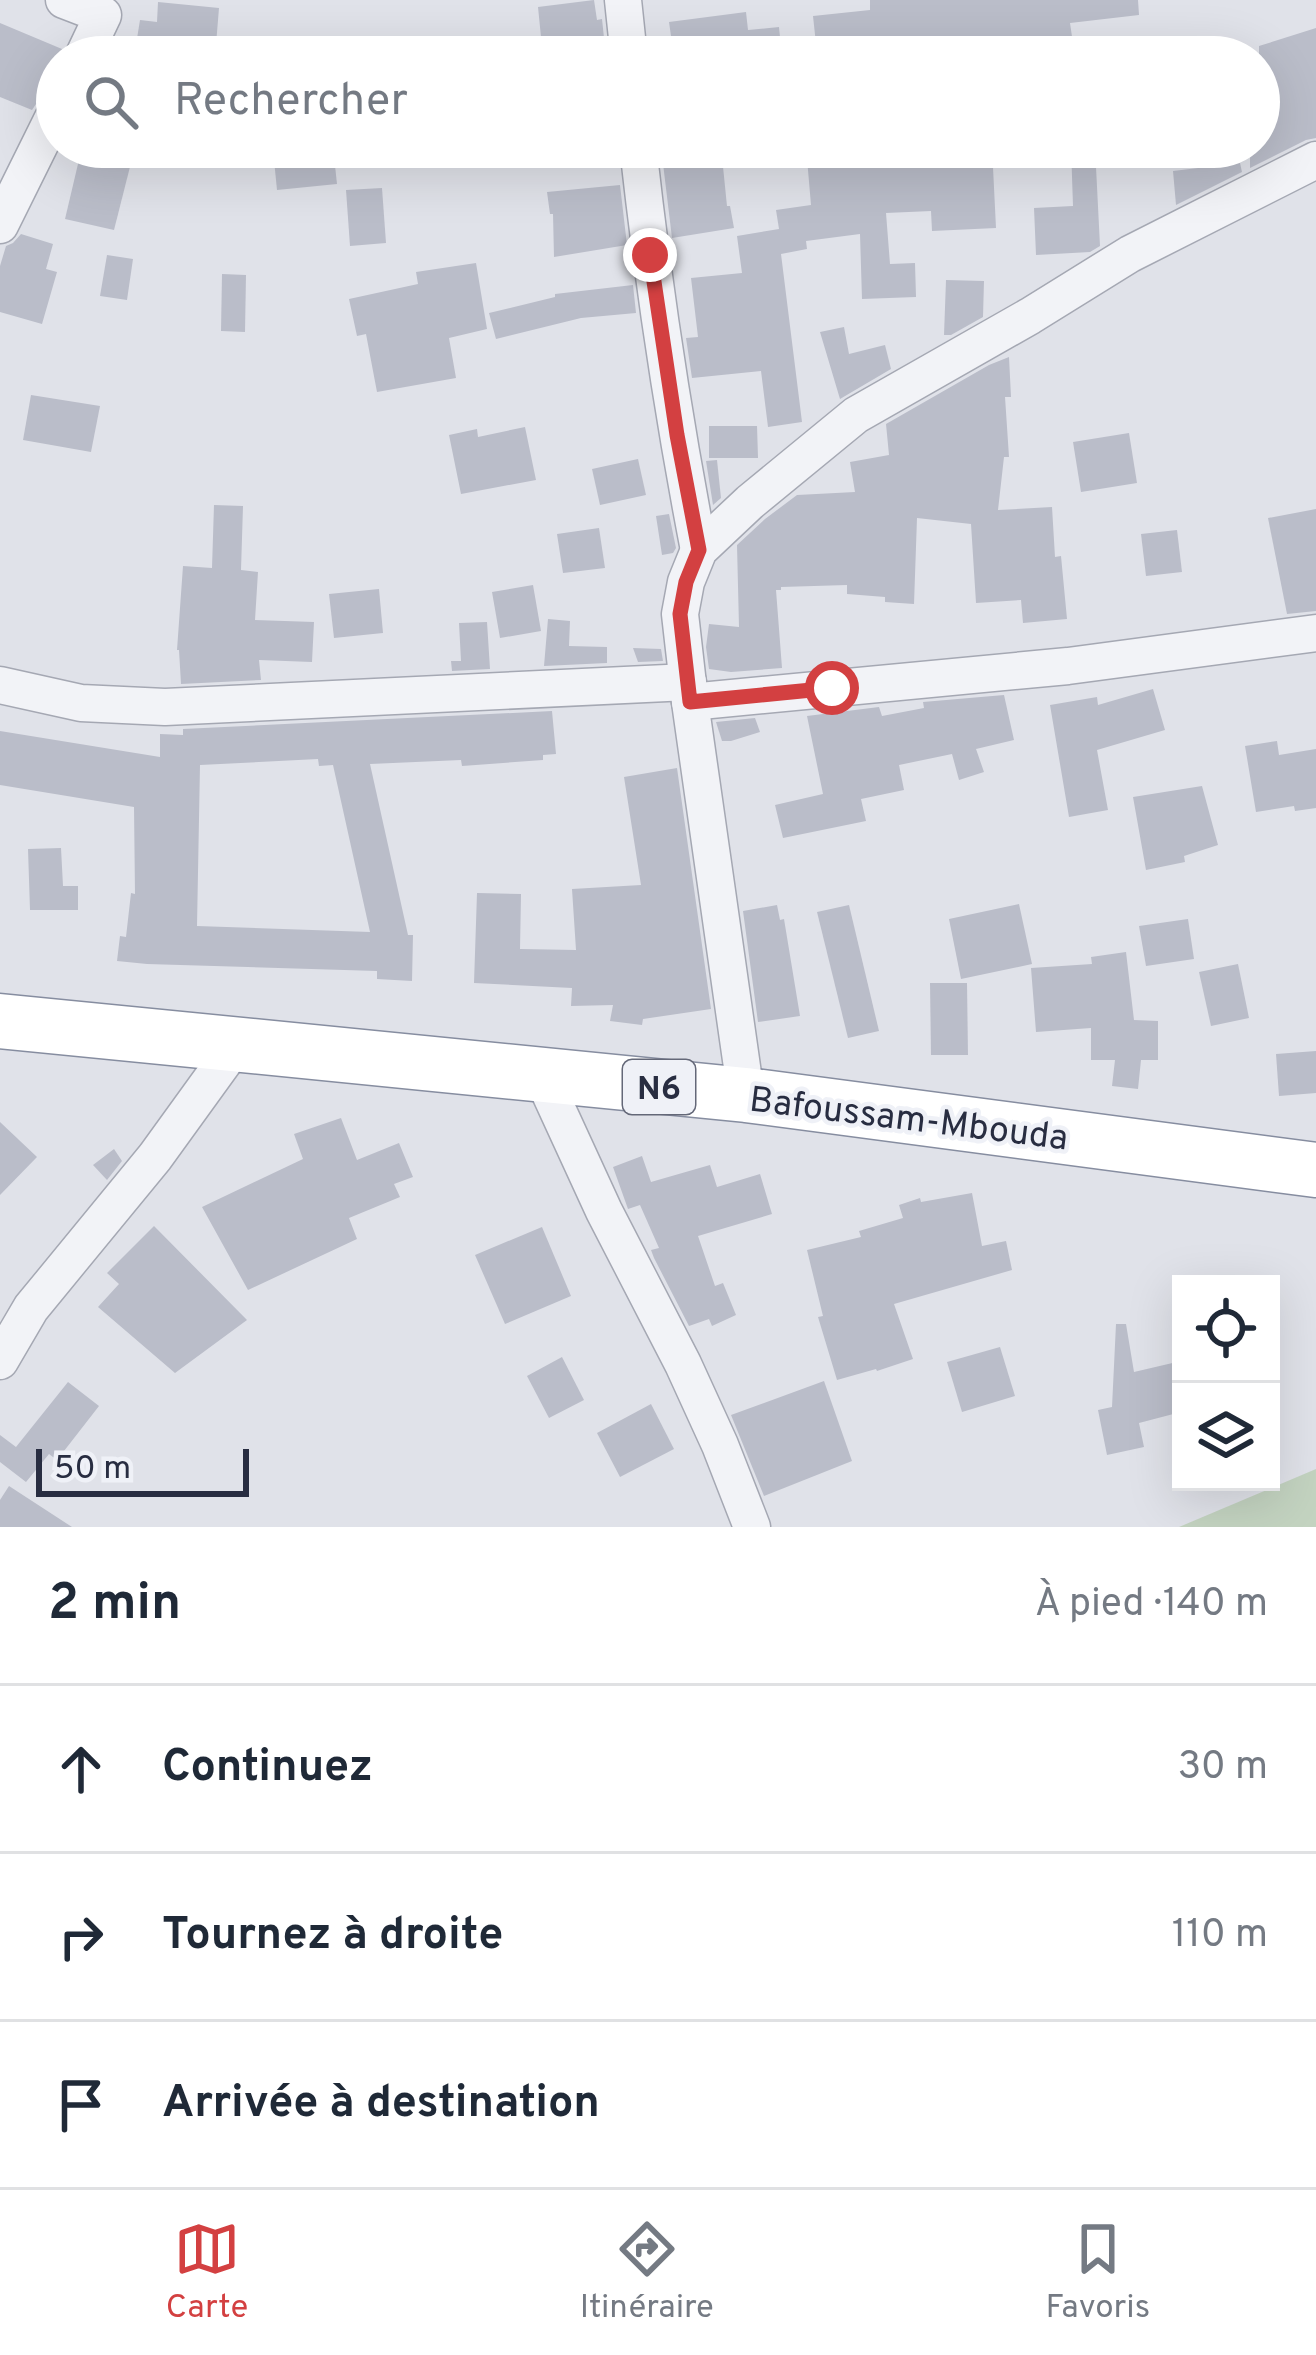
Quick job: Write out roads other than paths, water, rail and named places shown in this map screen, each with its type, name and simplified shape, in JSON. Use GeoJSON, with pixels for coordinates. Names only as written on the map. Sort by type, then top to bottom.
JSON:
{"type":"FeatureCollection","features":[{"type":"Feature","properties":{"kind":"highway","name":"Bafoussam-Mbouda"},"geometry":{"type":"LineString","coordinates":[[0,1021],[746,1095],[1316,1170]]}},
{"type":"Feature","properties":{"kind":"street"},"geometry":{"type":"LineString","coordinates":[[64,0],[103,15],[93,36]]}},
{"type":"Feature","properties":{"kind":"street"},"geometry":{"type":"LineString","coordinates":[[623,0],[627,36]]}},
{"type":"Feature","properties":{"kind":"street"},"geometry":{"type":"LineString","coordinates":[[0,225],[36,152]]}},
{"type":"Feature","properties":{"kind":"street"},"geometry":{"type":"LineString","coordinates":[[746,1095],[680,614],[699,550],[856,415],[1130,254],[1316,160]]}},
{"type":"Feature","properties":{"kind":"street"},"geometry":{"type":"LineString","coordinates":[[640,168],[670,390],[699,550]]}},
{"type":"Feature","properties":{"kind":"street"},"geometry":{"type":"LineString","coordinates":[[0,685],[81,703],[165,707],[689,692],[1068,666],[1316,633]]}},
{"type":"Feature","properties":{"kind":"street"},"geometry":{"type":"LineString","coordinates":[[0,1361],[31,1308],[155,1156],[236,1045]]}},
{"type":"Feature","properties":{"kind":"street"},"geometry":{"type":"LineString","coordinates":[[542,1076],[604,1211],[683,1364],[752,1527]]}}]}
